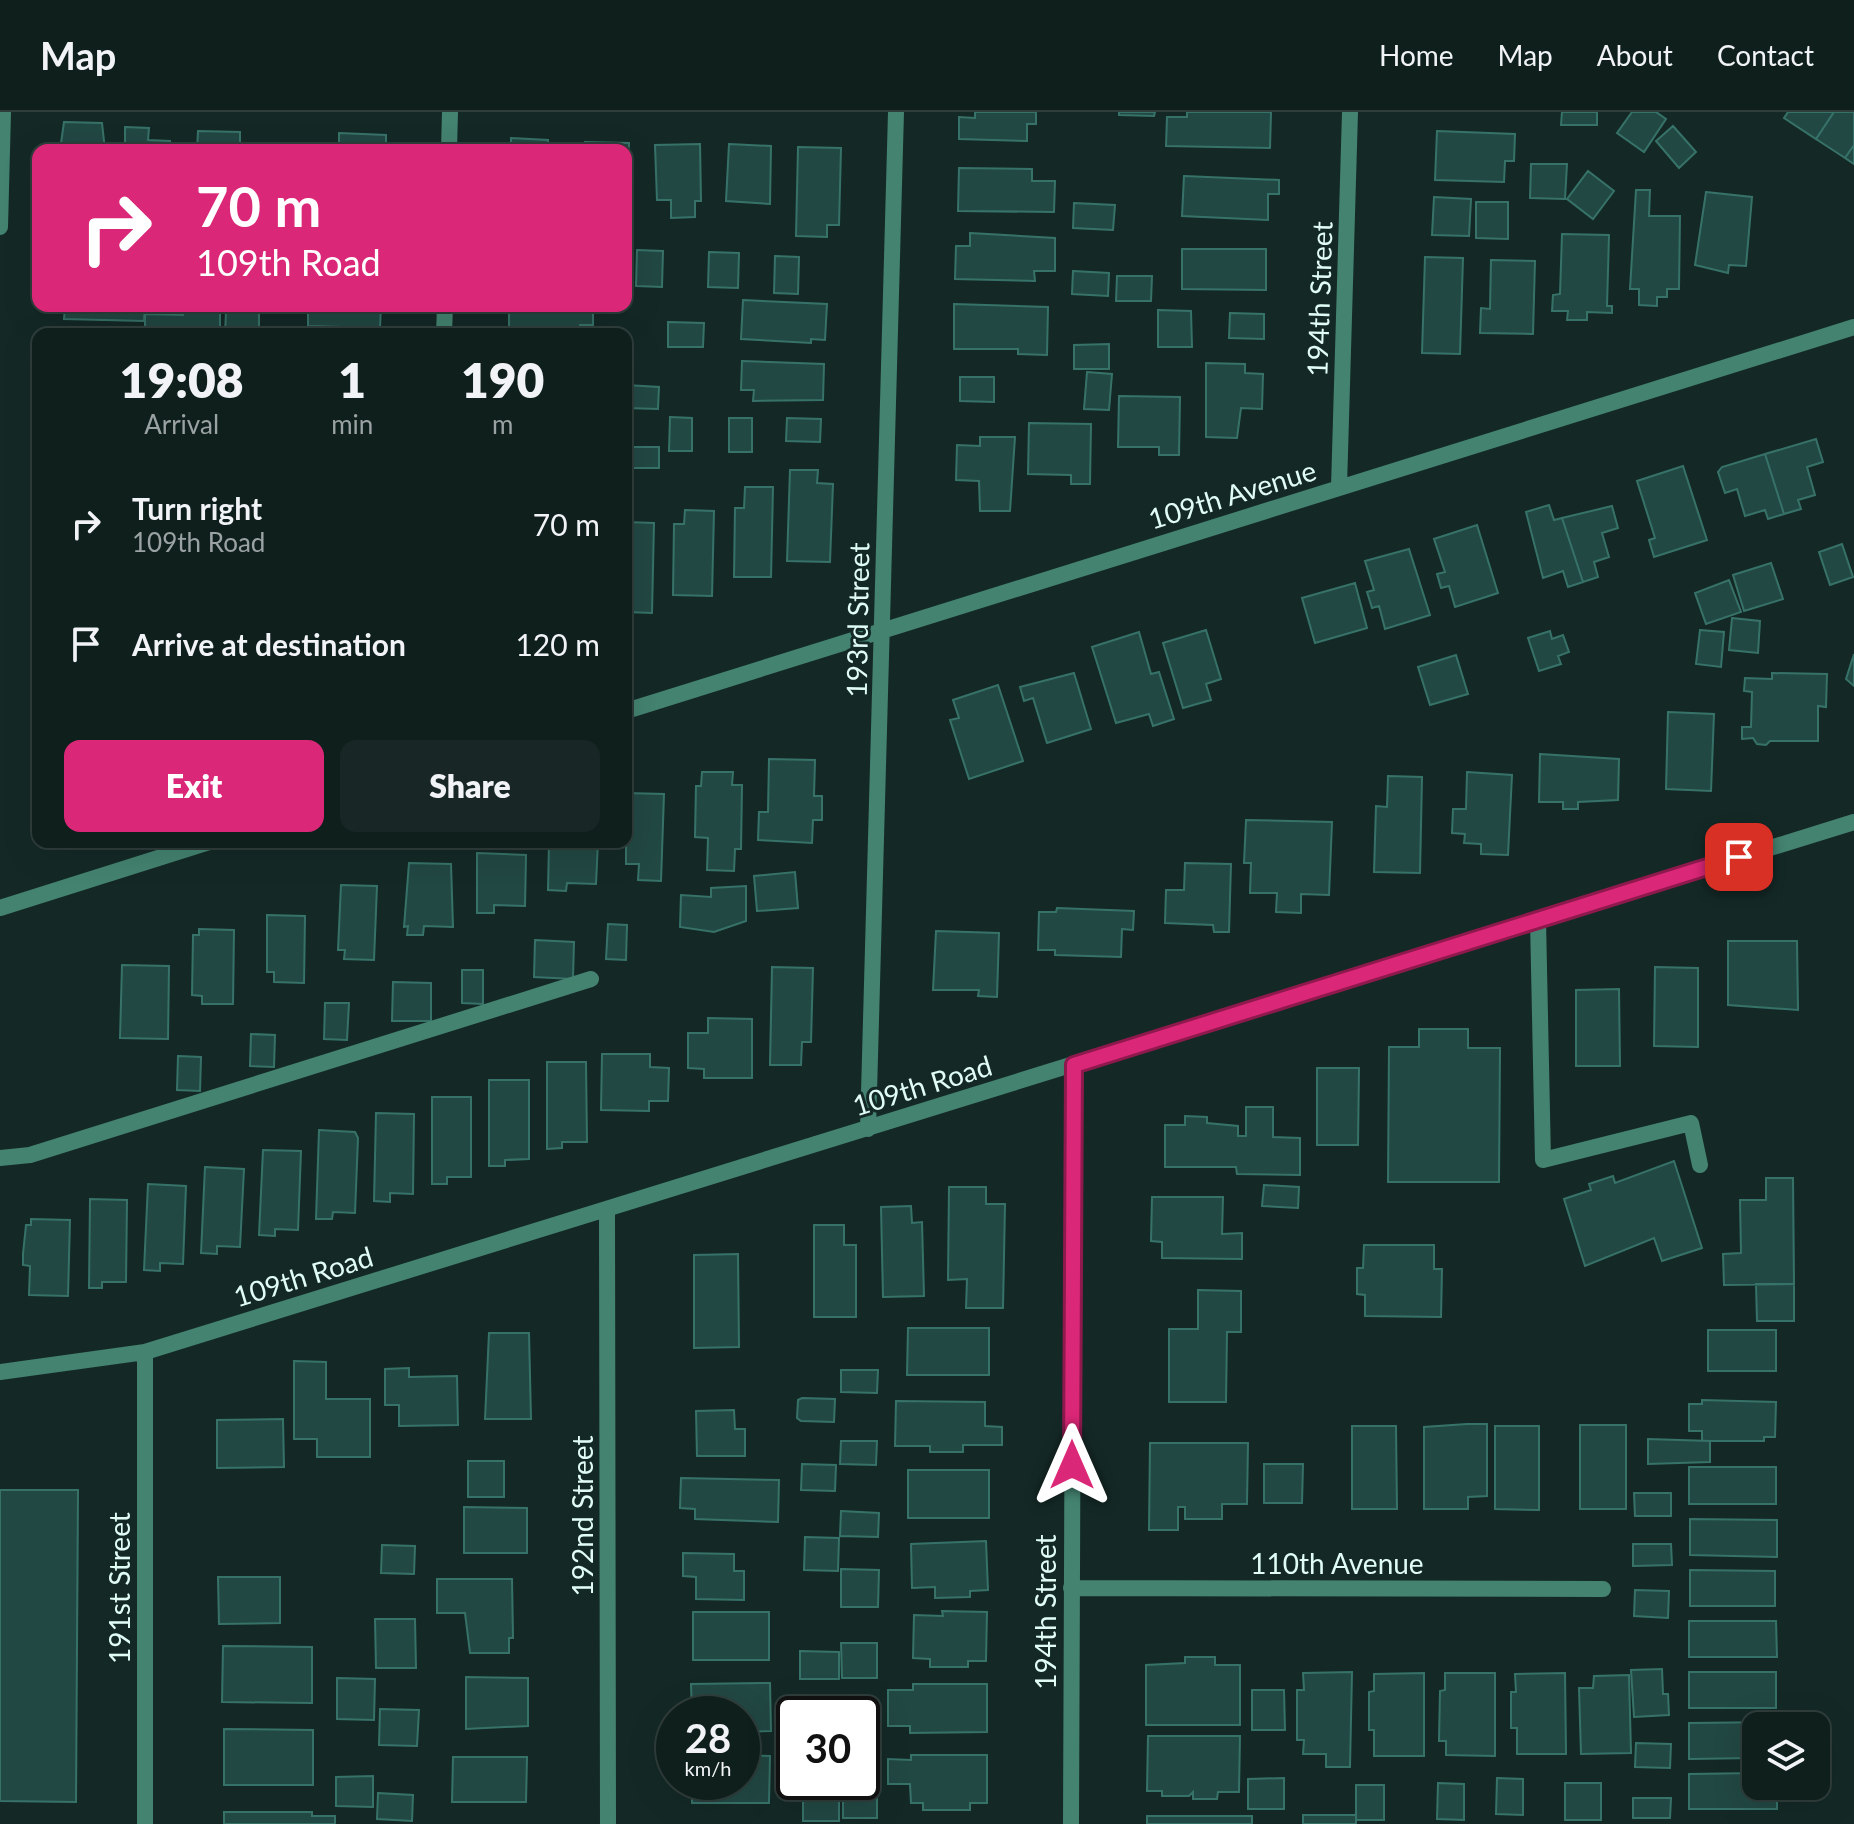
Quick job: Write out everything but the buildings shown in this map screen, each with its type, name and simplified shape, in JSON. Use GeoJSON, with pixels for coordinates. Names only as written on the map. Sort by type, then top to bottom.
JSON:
{"type":"FeatureCollection","features":[{"type":"Feature","properties":{"kind":"street"},"geometry":{"type":"LineString","coordinates":[[0,227],[3,112]]}},
{"type":"Feature","properties":{"kind":"street"},"geometry":{"type":"LineString","coordinates":[[449,144],[450,112]]}},
{"type":"Feature","properties":{"kind":"street","name":"193rd Street"},"geometry":{"type":"LineString","coordinates":[[868,1129],[896,112]]}},
{"type":"Feature","properties":{"kind":"street","name":"194th Street"},"geometry":{"type":"LineString","coordinates":[[1339,487],[1350,112]]}},
{"type":"Feature","properties":{"kind":"street","name":"109th Avenue"},"geometry":{"type":"LineString","coordinates":[[632,709],[1854,327]]}},
{"type":"Feature","properties":{"kind":"street","name":"109th Road"},"geometry":{"type":"LineString","coordinates":[[0,1372],[145,1352],[1854,822]]}},
{"type":"Feature","properties":{"kind":"street"},"geometry":{"type":"LineString","coordinates":[[0,908],[190,848]]}},
{"type":"Feature","properties":{"kind":"street"},"geometry":{"type":"LineString","coordinates":[[1538,920],[1543,1160],[1691,1123],[1700,1165]]}},
{"type":"Feature","properties":{"kind":"street"},"geometry":{"type":"LineString","coordinates":[[0,1158],[30,1155],[591,979]]}},
{"type":"Feature","properties":{"kind":"street","name":"194th Street"},"geometry":{"type":"LineString","coordinates":[[1071,1824],[1074,1065]]}},
{"type":"Feature","properties":{"kind":"street","name":"192nd Street"},"geometry":{"type":"LineString","coordinates":[[607,1209],[608,1824]]}},
{"type":"Feature","properties":{"kind":"street","name":"191st Street"},"geometry":{"type":"LineString","coordinates":[[145,1352],[145,1824]]}},
{"type":"Feature","properties":{"kind":"street","name":"110th Avenue"},"geometry":{"type":"LineString","coordinates":[[1071,1588],[1603,1589]]}},
{"type":"Feature","properties":{"kind":"route"},"geometry":{"type":"LineString","coordinates":[[1072,1465],[1074,1065],[1739,857]]}}]}
